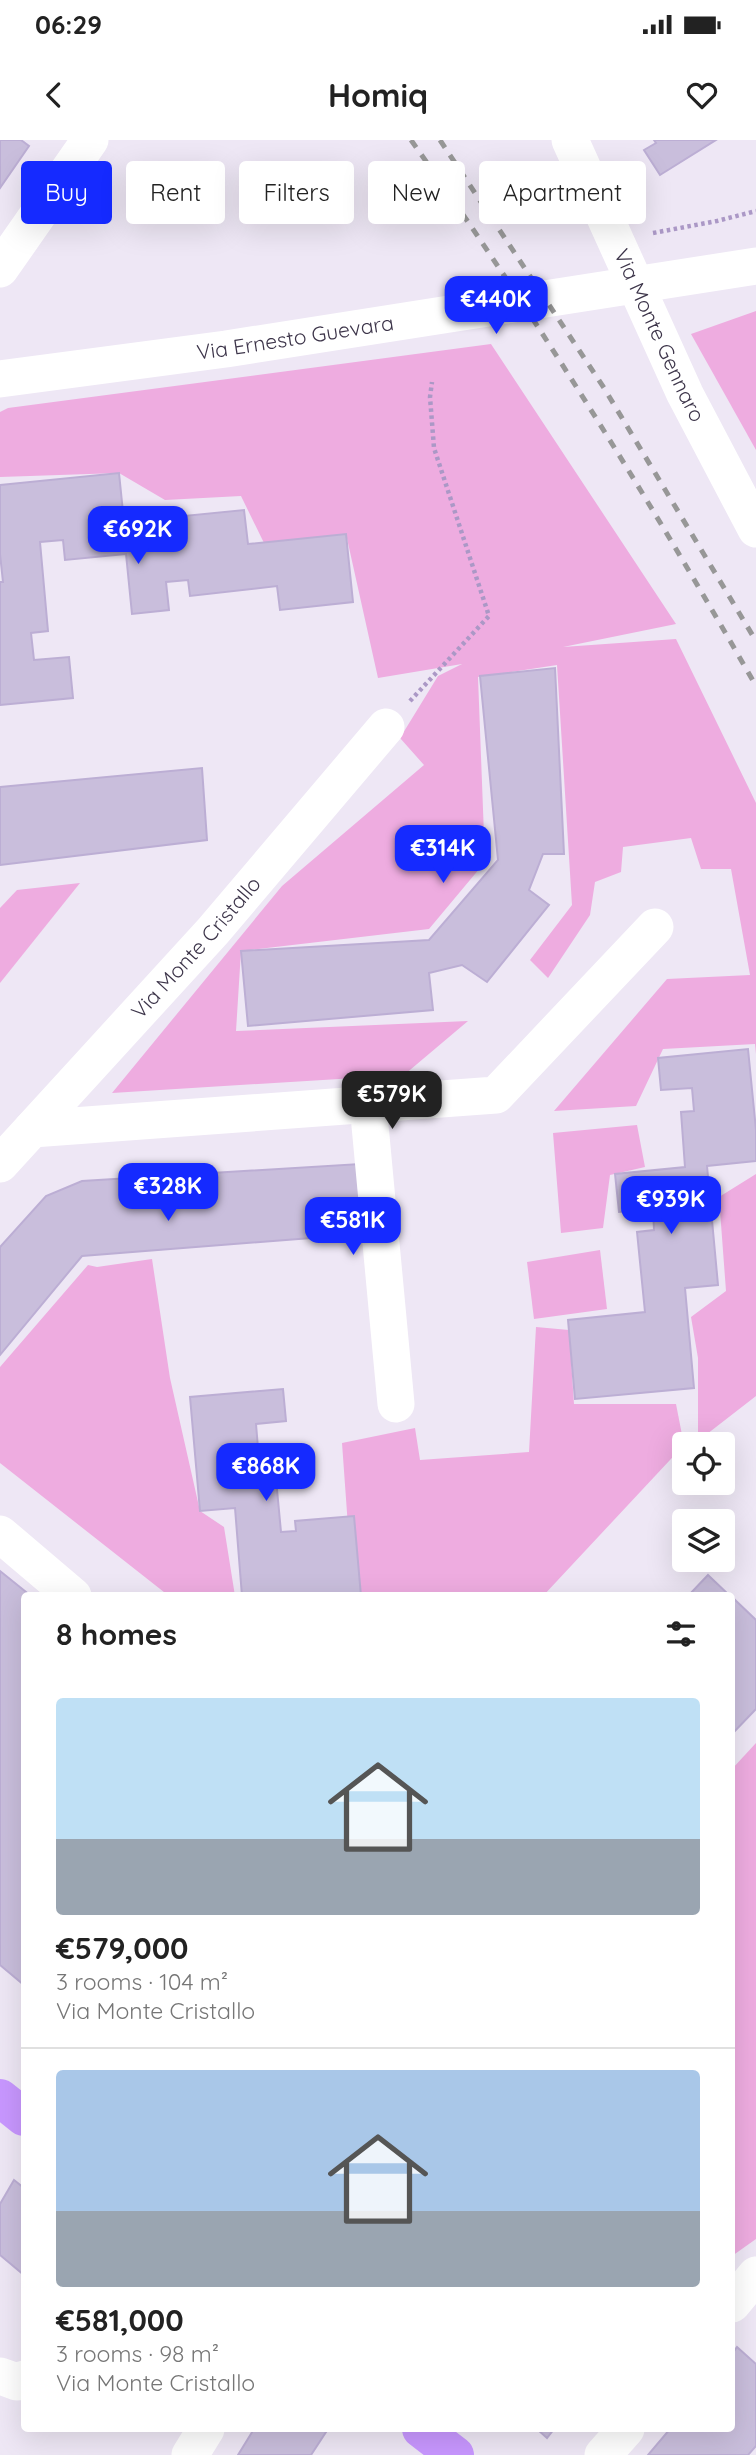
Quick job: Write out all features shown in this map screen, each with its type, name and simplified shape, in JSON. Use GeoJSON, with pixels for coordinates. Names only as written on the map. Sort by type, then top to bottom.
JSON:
{"type":"FeatureCollection","features":[{"type":"Feature","properties":{"kind":"main road"},"geometry":{"type":"LineString","coordinates":[[425,2432],[454,2455]]}},
{"type":"Feature","properties":{"kind":"street"},"geometry":{"type":"LineString","coordinates":[[0,269],[90,140]]}},
{"type":"Feature","properties":{"kind":"street","name":"Via Monte Gennaro"},"geometry":{"type":"LineString","coordinates":[[570,140],[685,394],[756,528]]}},
{"type":"Feature","properties":{"kind":"street","name":"Via Ernesto Guevara"},"geometry":{"type":"LineString","coordinates":[[0,379],[226,349],[756,266]]}},
{"type":"Feature","properties":{"kind":"street","name":"Via Monte Cristallo"},"geometry":{"type":"LineString","coordinates":[[0,1164],[213,931],[397,716]]}},
{"type":"Feature","properties":{"kind":"street"},"geometry":{"type":"LineString","coordinates":[[32,1129],[496,1095],[655,927]]}},
{"type":"Feature","properties":{"kind":"street"},"geometry":{"type":"LineString","coordinates":[[368,1104],[396,1404]]}},
{"type":"Feature","properties":{"kind":"street"},"geometry":{"type":"LineString","coordinates":[[0,1534],[67,1592]]}},
{"type":"Feature","properties":{"kind":"street"},"geometry":{"type":"LineString","coordinates":[[735,2300],[756,2275]]}},
{"type":"Feature","properties":{"kind":"street"},"geometry":{"type":"LineString","coordinates":[[0,2376],[17,2382],[21,2380]]}},
{"type":"Feature","properties":{"kind":"street"},"geometry":{"type":"LineString","coordinates":[[190,2455],[204,2432]]}},
{"type":"Feature","properties":{"kind":"street"},"geometry":{"type":"LineString","coordinates":[[603,2455],[622,2432]]}},
{"type":"Feature","properties":{"kind":"path"},"geometry":{"type":"LineString","coordinates":[[615,241],[756,211]]}},
{"type":"Feature","properties":{"kind":"path"},"geometry":{"type":"LineString","coordinates":[[397,716],[489,616],[434,448],[430,397],[432,383]]}},
{"type":"Feature","properties":{"kind":"shaded area"},"geometry":{"type":"Polygon","coordinates":[[[756,311],[756,450],[691,334],[756,311]]]}},
{"type":"Feature","properties":{"kind":"shaded area"},"geometry":{"type":"Polygon","coordinates":[[[491,344],[676,624],[563,647],[676,639],[756,803],[756,1054],[755,1044],[663,1049],[636,1106],[554,1111],[667,979],[750,975],[731,869],[701,869],[691,838],[623,847],[621,872],[595,882],[590,915],[548,978],[530,960],[572,905],[557,665],[478,677],[485,862],[429,929],[241,951],[236,1031],[468,1021],[404,1075],[112,1093],[282,886],[424,765],[400,738],[438,676],[462,664],[378,678],[346,534],[264,543],[241,496],[165,500],[119,473],[0,477],[0,412],[8,408],[491,344]]]}},
{"type":"Feature","properties":{"kind":"shaded area"},"geometry":{"type":"Polygon","coordinates":[[[80,883],[0,983],[0,908],[17,890],[80,883]]]}},
{"type":"Feature","properties":{"kind":"shaded area"},"geometry":{"type":"Polygon","coordinates":[[[637,1125],[645,1167],[610,1175],[603,1228],[561,1233],[553,1133],[637,1125]]]}},
{"type":"Feature","properties":{"kind":"shaded area"},"geometry":{"type":"Polygon","coordinates":[[[756,1174],[756,1396],[710,1432],[698,1432],[698,1358],[691,1317],[726,1291],[719,1197],[756,1174]]]}},
{"type":"Feature","properties":{"kind":"shaded area"},"geometry":{"type":"Polygon","coordinates":[[[600,1250],[607,1309],[534,1319],[527,1262],[600,1250]]]}},
{"type":"Feature","properties":{"kind":"shaded area"},"geometry":{"type":"Polygon","coordinates":[[[152,1259],[170,1378],[200,1511],[224,1527],[234,1592],[164,1592],[0,1463],[0,1367],[88,1265],[97,1267],[152,1259]]]}},
{"type":"Feature","properties":{"kind":"shaded area"},"geometry":{"type":"Polygon","coordinates":[[[536,1327],[569,1330],[574,1404],[676,1404],[681,1432],[672,1432],[672,1458],[547,1592],[353,1592],[342,1443],[415,1428],[420,1460],[529,1452],[536,1327]]]}},
{"type":"Feature","properties":{"kind":"shaded area"},"geometry":{"type":"Polygon","coordinates":[[[756,1743],[756,2239],[735,2254],[735,1766],[756,1743]]]}},
{"type":"Feature","properties":{"kind":"building"},"geometry":{"type":"Polygon","coordinates":[[[0,140],[21,140],[29,146],[0,188],[0,140]]]}},
{"type":"Feature","properties":{"kind":"building"},"geometry":{"type":"Polygon","coordinates":[[[654,140],[716,140],[660,175],[644,150],[656,143],[654,140]]]}},
{"type":"Feature","properties":{"kind":"building"},"geometry":{"type":"Polygon","coordinates":[[[119,473],[124,522],[244,510],[248,544],[346,534],[353,602],[280,610],[277,586],[190,596],[188,580],[166,582],[169,610],[132,614],[126,554],[65,560],[63,540],[40,542],[48,631],[31,633],[34,660],[69,657],[73,698],[0,705],[0,582],[3,582],[0,554],[0,485],[119,473]]]}},
{"type":"Feature","properties":{"kind":"building"},"geometry":{"type":"Polygon","coordinates":[[[555,668],[564,854],[543,854],[529,890],[549,905],[487,982],[462,965],[429,973],[433,1010],[248,1026],[241,951],[429,940],[498,860],[480,676],[555,668]]]}},
{"type":"Feature","properties":{"kind":"building"},"geometry":{"type":"Polygon","coordinates":[[[202,768],[207,840],[0,865],[0,787],[202,768]]]}},
{"type":"Feature","properties":{"kind":"building"},"geometry":{"type":"Polygon","coordinates":[[[748,1049],[756,1130],[756,1161],[707,1166],[718,1285],[685,1288],[694,1388],[575,1399],[568,1320],[645,1312],[637,1232],[654,1230],[653,1209],[619,1212],[615,1174],[685,1167],[681,1112],[694,1111],[692,1088],[661,1090],[658,1058],[748,1049]]]}},
{"type":"Feature","properties":{"kind":"building"},"geometry":{"type":"Polygon","coordinates":[[[360,1164],[362,1234],[82,1256],[0,1355],[0,1247],[46,1196],[82,1181],[360,1164]]]}},
{"type":"Feature","properties":{"kind":"building"},"geometry":{"type":"Polygon","coordinates":[[[283,1389],[286,1421],[256,1424],[258,1448],[273,1447],[281,1532],[296,1531],[295,1521],[354,1516],[361,1592],[242,1592],[235,1508],[200,1511],[190,1397],[283,1389]]]}},
{"type":"Feature","properties":{"kind":"building"},"geometry":{"type":"Polygon","coordinates":[[[0,1571],[26,1592],[21,1592],[21,1982],[0,1965],[0,1571]]]}},
{"type":"Feature","properties":{"kind":"building"},"geometry":{"type":"Polygon","coordinates":[[[708,1575],[726,1592],[692,1592],[708,1575]]]}},
{"type":"Feature","properties":{"kind":"building"},"geometry":{"type":"Polygon","coordinates":[[[735,1600],[756,1620],[756,1709],[735,1731],[735,1600]]]}},
{"type":"Feature","properties":{"kind":"building"},"geometry":{"type":"Polygon","coordinates":[[[14,2180],[21,2186],[21,2272],[0,2255],[0,2204],[14,2180]]]}},
{"type":"Feature","properties":{"kind":"building"},"geometry":{"type":"Polygon","coordinates":[[[737,2347],[756,2364],[756,2446],[748,2455],[648,2455],[667,2432],[735,2432],[737,2347]]]}},
{"type":"Feature","properties":{"kind":"building"},"geometry":{"type":"Polygon","coordinates":[[[252,2432],[326,2432],[311,2455],[238,2455],[252,2432]]]}},
{"type":"Feature","properties":{"kind":"building"},"geometry":{"type":"Polygon","coordinates":[[[540,2432],[552,2432],[547,2438],[540,2432]]]}},
{"type":"Feature","properties":{"kind":"railway"},"geometry":{"type":"LineString","coordinates":[[411,140],[503,273],[590,409],[756,686]]}},
{"type":"Feature","properties":{"kind":"railway"},"geometry":{"type":"LineString","coordinates":[[440,140],[604,388],[756,641]]}}]}
